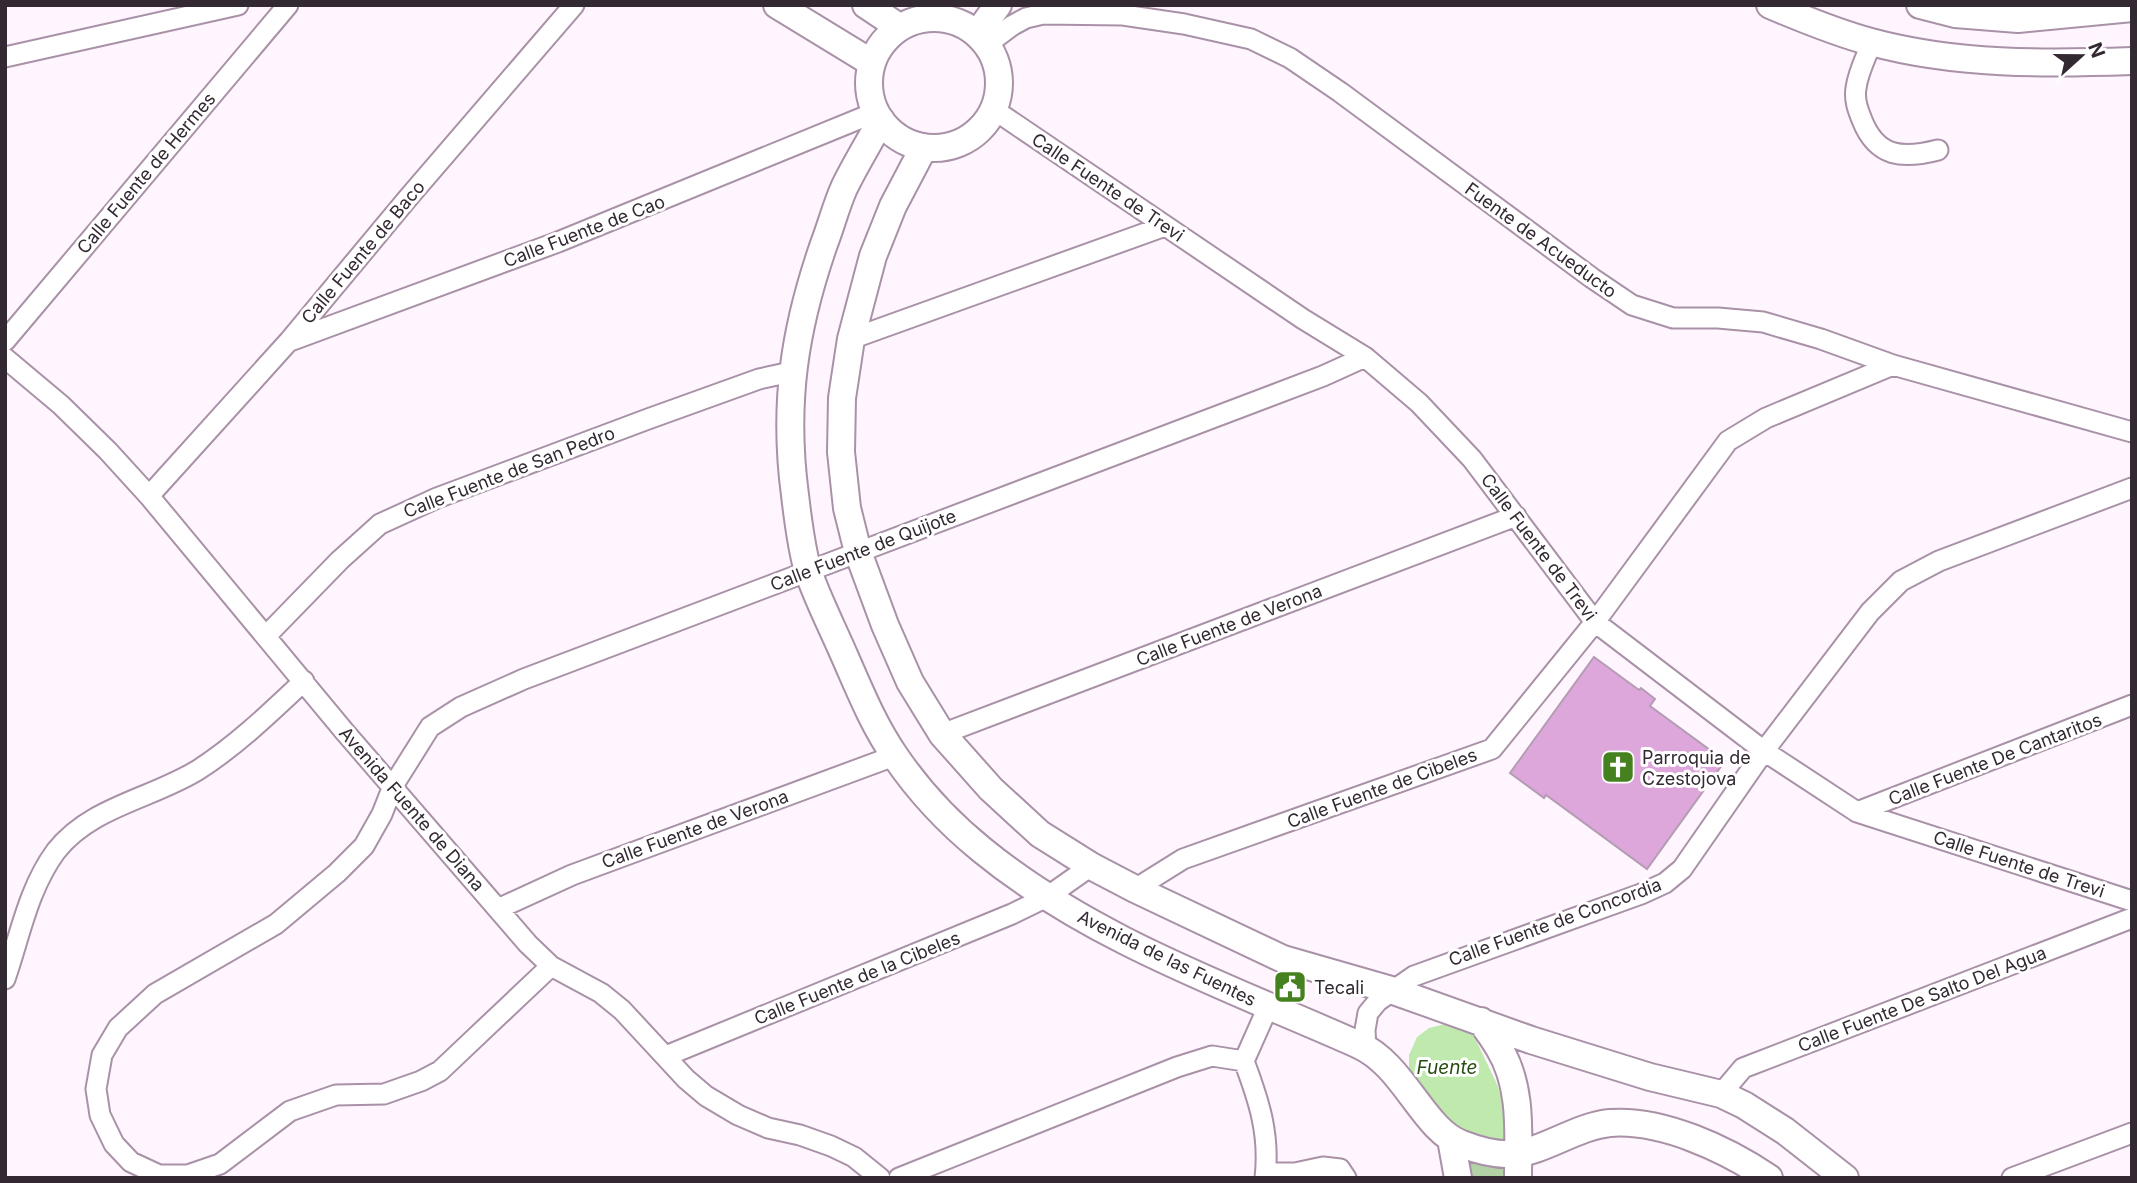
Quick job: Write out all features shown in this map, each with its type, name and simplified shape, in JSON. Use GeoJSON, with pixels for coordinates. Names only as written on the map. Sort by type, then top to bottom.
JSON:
{"type":"FeatureCollection","features":[{"type":"Feature","properties":{"kind":"main road"},"geometry":{"type":"LineString","coordinates":[[777,5],[872,63]]}},
{"type":"Feature","properties":{"kind":"main road"},"geometry":{"type":"LineString","coordinates":[[866,5],[899,27]]}},
{"type":"Feature","properties":{"kind":"main road"},"geometry":{"type":"LineString","coordinates":[[982,40],[998,5]]}},
{"type":"Feature","properties":{"kind":"main road"},"geometry":{"type":"LineString","coordinates":[[1837,5],[1847,34]]}},
{"type":"Feature","properties":{"kind":"main road"},"geometry":{"type":"LineString","coordinates":[[1920,5],[1955,14],[2018,19],[2132,8]]}},
{"type":"Feature","properties":{"kind":"main road"},"geometry":{"type":"LineString","coordinates":[[1772,6],[1872,42],[1952,56],[2042,64],[2132,61]]}},
{"type":"Feature","properties":{"kind":"main road"},"geometry":{"type":"LineString","coordinates":[[949,12],[982,40],[994,60],[998,93],[984,124],[972,136],[949,146],[923,147],[892,133],[878,116],[870,96],[872,63],[882,43],[899,27],[949,12]]}},
{"type":"Feature","properties":{"kind":"main road","name":"Avenida de las Fuentes"},"geometry":{"type":"LineString","coordinates":[[878,116],[839,202],[819,259],[800,327],[791,372],[791,465],[808,570],[861,695],[894,756],[928,798],[980,849],[1047,897],[1108,933],[1268,1007],[1366,1048],[1403,1082],[1451,1139],[1488,1151],[1518,1166],[1584,1129],[1608,1123],[1653,1125],[1692,1138],[1769,1178]]}},
{"type":"Feature","properties":{"kind":"main road"},"geometry":{"type":"LineString","coordinates":[[923,147],[893,206],[873,256],[851,339],[842,398],[841,452],[847,508],[858,552],[910,682],[942,734],[991,789],[1040,834],[1091,866],[1283,959],[1391,990],[1531,1040],[1650,1077],[1721,1094],[1785,1131],[1845,1178]]}},
{"type":"Feature","properties":{"kind":"main road"},"geometry":{"type":"LineString","coordinates":[[1480,1021],[1501,1050],[1512,1077],[1518,1120],[1518,1166]]}},
{"type":"Feature","properties":{"kind":"main road"},"geometry":{"type":"LineString","coordinates":[[1451,1139],[1458,1178]]}},
{"type":"Feature","properties":{"kind":"street"},"geometry":{"type":"LineString","coordinates":[[5,57],[238,5]]}},
{"type":"Feature","properties":{"kind":"street","name":"Calle Fuente de Hermes"},"geometry":{"type":"LineString","coordinates":[[5,341],[288,5]]}},
{"type":"Feature","properties":{"kind":"street","name":"Calle Fuente de Baco"},"geometry":{"type":"LineString","coordinates":[[149,496],[289,341],[574,5]]}},
{"type":"Feature","properties":{"kind":"street","name":"Fuente de Acueducto"},"geometry":{"type":"LineString","coordinates":[[982,40],[1026,18],[1043,14],[1123,15],[1251,39],[1290,58],[1340,92],[1632,305],[1673,318],[1763,322],[1893,365],[2132,432]]}},
{"type":"Feature","properties":{"kind":"street"},"geometry":{"type":"LineString","coordinates":[[1872,42],[1855,90],[1864,124],[1881,147],[1892,153],[1921,154],[1938,150]]}},
{"type":"Feature","properties":{"kind":"street","name":"Calle Fuente de Trevi"},"geometry":{"type":"LineString","coordinates":[[993,109],[1303,319],[1365,357],[1419,403],[1472,459],[1595,622],[1764,751],[1857,812],[2132,901]]}},
{"type":"Feature","properties":{"kind":"street","name":"Calle Fuente de Cao"},"geometry":{"type":"LineString","coordinates":[[289,341],[558,242],[878,116]]}},
{"type":"Feature","properties":{"kind":"street"},"geometry":{"type":"LineString","coordinates":[[851,339],[1165,226]]}},
{"type":"Feature","properties":{"kind":"street","name":"Calle Fuente de Quijote"},"geometry":{"type":"LineString","coordinates":[[551,966],[440,1071],[384,1094],[336,1095],[290,1111],[220,1164],[188,1175],[159,1175],[131,1162],[114,1144],[100,1115],[96,1089],[102,1055],[118,1028],[155,994],[276,924],[337,873],[364,845],[382,814],[393,786],[430,727],[461,707],[524,679],[1323,376],[1365,357]]}},
{"type":"Feature","properties":{"kind":"street","name":"Avenida Fuente de Diana"},"geometry":{"type":"LineString","coordinates":[[5,358],[61,405],[149,496],[344,731],[551,966],[601,993],[622,1010],[705,1096],[768,1128],[831,1146],[854,1157],[880,1178]]}},
{"type":"Feature","properties":{"kind":"street","name":"Calle Fuente de Cibeles"},"geometry":{"type":"LineString","coordinates":[[1135,889],[1183,859],[1492,749],[1595,622],[1728,441],[1766,418],[1893,365]]}},
{"type":"Feature","properties":{"kind":"street","name":"Calle Fuente de San Pedro"},"geometry":{"type":"LineString","coordinates":[[266,636],[340,560],[380,524],[438,498],[622,428],[760,379],[791,372]]}},
{"type":"Feature","properties":{"kind":"street","name":"Calle Fuente de Concordia"},"geometry":{"type":"LineString","coordinates":[[1366,1048],[1364,1030],[1368,1013],[1391,990],[1430,969],[1641,894],[1665,883],[1682,869],[1764,751],[1870,612],[1901,581],[1939,561],[2132,488]]}},
{"type":"Feature","properties":{"kind":"street","name":"Calle Fuente de Verona"},"geometry":{"type":"LineString","coordinates":[[942,734],[1516,516]]}},
{"type":"Feature","properties":{"kind":"street"},"geometry":{"type":"LineString","coordinates":[[5,979],[30,896],[56,852],[80,827],[120,805],[197,771],[257,725],[304,681]]}},
{"type":"Feature","properties":{"kind":"street","name":"Calle Fuente De Cantaritos"},"geometry":{"type":"LineString","coordinates":[[1857,812],[2132,705]]}},
{"type":"Feature","properties":{"kind":"street","name":"Calle Fuente de Verona"},"geometry":{"type":"LineString","coordinates":[[498,909],[572,875],[894,756]]}},
{"type":"Feature","properties":{"kind":"street","name":"Calle Fuente de la Cibeles"},"geometry":{"type":"LineString","coordinates":[[666,1056],[1012,914],[1047,897],[1091,866]]}},
{"type":"Feature","properties":{"kind":"street","name":"Calle Fuente De Salto Del Agua"},"geometry":{"type":"LineString","coordinates":[[1721,1094],[1743,1068],[2132,918]]}},
{"type":"Feature","properties":{"kind":"street"},"geometry":{"type":"LineString","coordinates":[[1268,1007],[1244,1061],[1261,1106],[1267,1149],[1266,1175],[1323,1167],[1340,1169],[1346,1178]]}},
{"type":"Feature","properties":{"kind":"street"},"geometry":{"type":"LineString","coordinates":[[899,1178],[1177,1066],[1212,1056],[1244,1061]]}},
{"type":"Feature","properties":{"kind":"street"},"geometry":{"type":"LineString","coordinates":[[2012,1178],[2132,1133]]}},
{"type":"Feature","properties":{"kind":"shaded area"},"geometry":{"type":"Polygon","coordinates":[[[1452,1144],[1509,1158],[1510,1178],[1462,1178],[1452,1144]]]}},
{"type":"Feature","properties":{"kind":"water","name":"Fuente"},"geometry":{"type":"Polygon","coordinates":[[[1453,1022],[1473,1034],[1496,1082],[1504,1102],[1508,1152],[1449,1137],[1409,1074],[1409,1055],[1417,1037],[1429,1028],[1453,1022]]]}},
{"type":"Feature","properties":{"kind":"building","name":"Parroquia de Czestojova"},"geometry":{"type":"Polygon","coordinates":[[[1594,657],[1655,699],[1650,706],[1725,761],[1647,869],[1546,795],[1544,798],[1510,773],[1594,657]]]}},
{"type":"Feature","properties":{"kind":"building","name":"Tecali"},"geometry":{"type":"Polygon","coordinates":[[[1289,977],[1298,980],[1303,988],[1289,998],[1277,986],[1289,977]]]}},
{"type":"Feature","properties":{"kind":"place","name":"Parroquia de Czestojova"},"geometry":{"type":"Point","coordinates":[1618,767]}},
{"type":"Feature","properties":{"kind":"place","name":"Tecali"},"geometry":{"type":"Point","coordinates":[1290,987]}}]}
